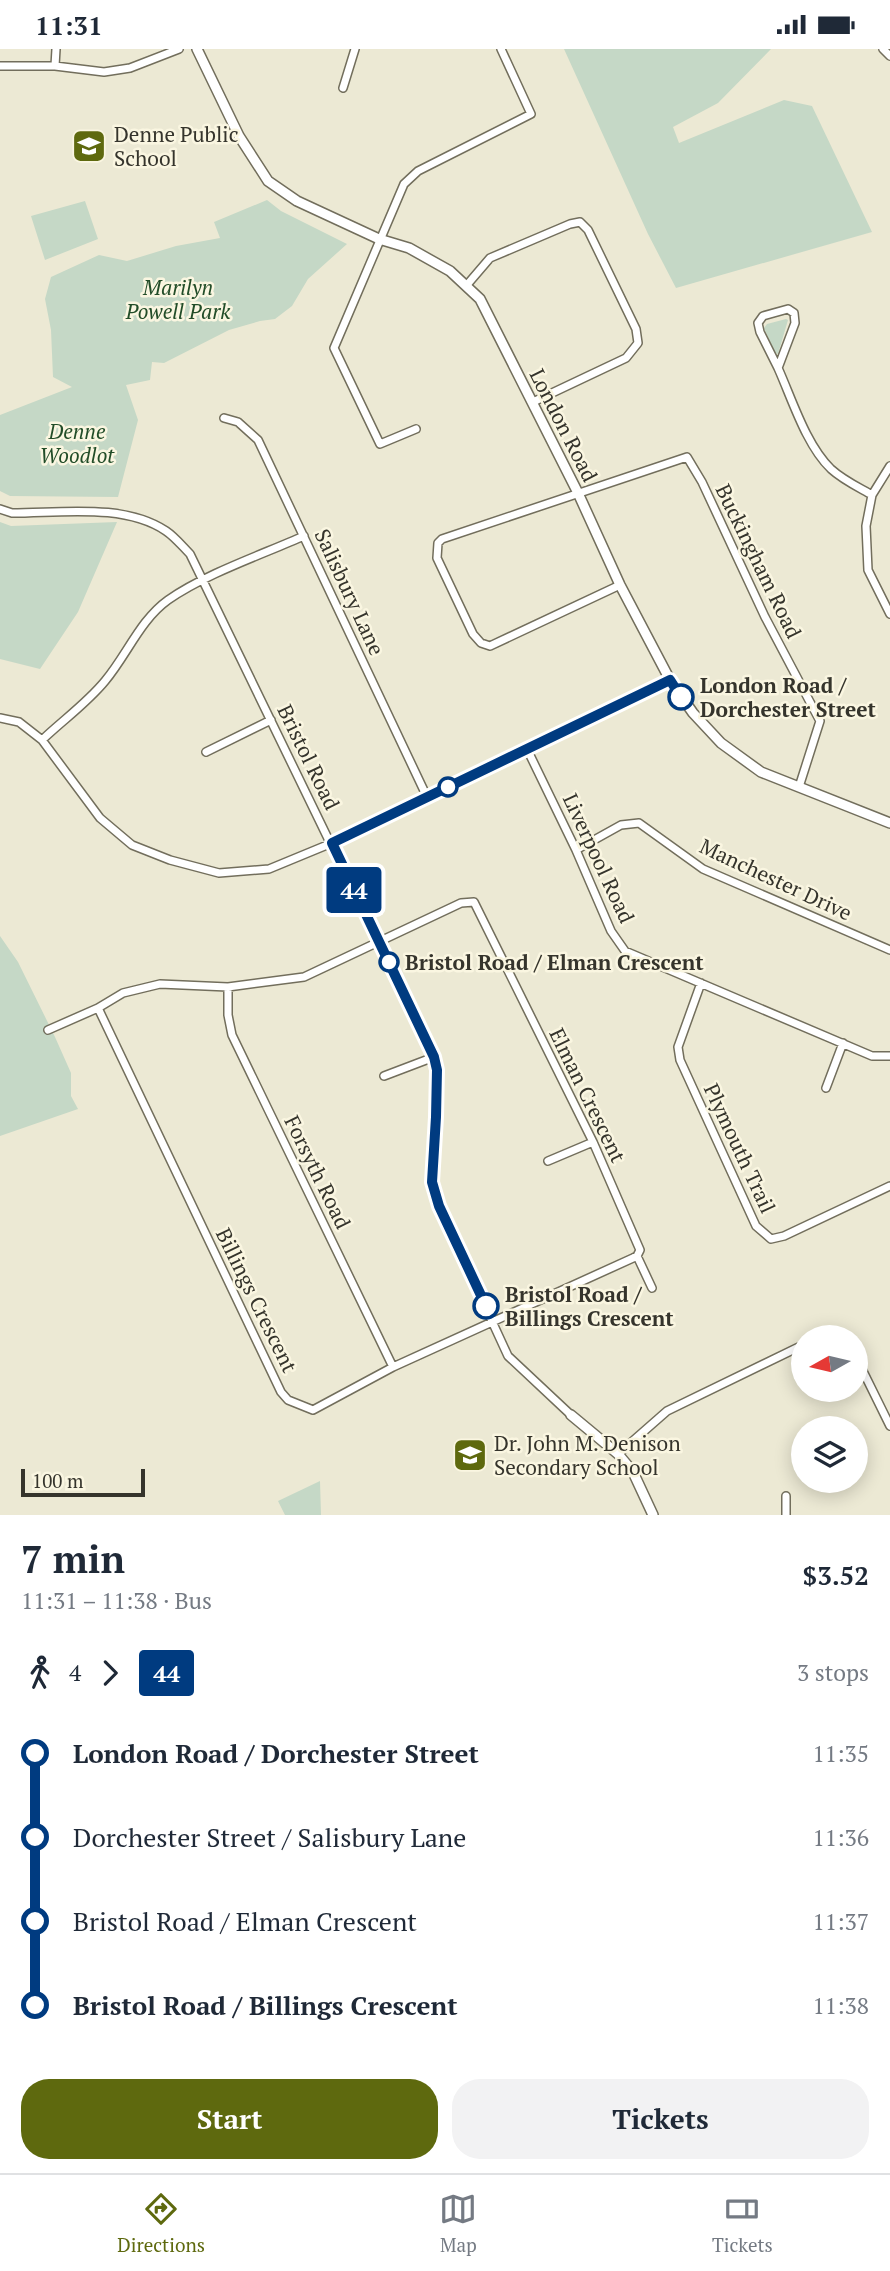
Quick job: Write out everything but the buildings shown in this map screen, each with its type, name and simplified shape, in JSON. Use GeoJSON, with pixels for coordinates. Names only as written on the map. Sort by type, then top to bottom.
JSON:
{"type":"FeatureCollection","features":[{"type":"Feature","properties":{"kind":"street"},"geometry":{"type":"LineString","coordinates":[[55,66],[56,49]]}},
{"type":"Feature","properties":{"kind":"street"},"geometry":{"type":"LineString","coordinates":[[0,67],[55,66],[104,72],[130,68],[179,49]]}},
{"type":"Feature","properties":{"kind":"street","name":"London Road"},"geometry":{"type":"LineString","coordinates":[[197,49],[239,137],[268,181],[297,201],[379,239],[409,248],[450,271],[480,299],[578,493],[620,585],[670,680],[693,713],[721,743],[761,772],[890,823]]}},
{"type":"Feature","properties":{"kind":"street"},"geometry":{"type":"LineString","coordinates":[[343,88],[355,49]]}},
{"type":"Feature","properties":{"kind":"street"},"geometry":{"type":"LineString","coordinates":[[416,429],[380,444],[334,348],[399,193],[411,177],[531,114],[501,49]]}},
{"type":"Feature","properties":{"kind":"street"},"geometry":{"type":"LineString","coordinates":[[883,49],[890,55]]}},
{"type":"Feature","properties":{"kind":"street"},"geometry":{"type":"LineString","coordinates":[[466,286],[490,258],[570,224],[580,222],[588,230],[636,329],[638,343],[626,358],[533,402]]}},
{"type":"Feature","properties":{"kind":"street"},"geometry":{"type":"LineString","coordinates":[[778,368],[796,319],[794,313],[788,309],[763,316],[758,323],[760,332],[822,460],[837,474],[872,495]]}},
{"type":"Feature","properties":{"kind":"street","name":"Salisbury Lane"},"geometry":{"type":"LineString","coordinates":[[224,418],[238,422],[258,440],[427,797]]}},
{"type":"Feature","properties":{"kind":"street","name":"Buckingham Road"},"geometry":{"type":"LineString","coordinates":[[578,493],[687,457],[702,482],[765,617],[820,721],[799,787]]}},
{"type":"Feature","properties":{"kind":"street"},"geometry":{"type":"LineString","coordinates":[[890,466],[872,495],[866,526],[869,570],[890,614]]}},
{"type":"Feature","properties":{"kind":"street"},"geometry":{"type":"LineString","coordinates":[[578,493],[442,539],[438,543],[437,558],[472,634],[481,643],[490,646],[620,585]]}},
{"type":"Feature","properties":{"kind":"street","name":"Bristol Road"},"geometry":{"type":"LineString","coordinates":[[0,509],[12,513],[114,512],[142,518],[168,532],[190,554],[434,1057],[437,1070],[432,1182],[439,1206],[508,1356],[571,1415],[618,1454],[634,1472],[653,1515]]}},
{"type":"Feature","properties":{"kind":"street"},"geometry":{"type":"LineString","coordinates":[[42,740],[71,717],[106,680],[148,620],[166,601],[203,581],[304,536]]}},
{"type":"Feature","properties":{"kind":"street"},"geometry":{"type":"LineString","coordinates":[[0,719],[19,722],[42,740],[100,818],[132,845],[170,860],[219,873],[269,869],[332,843],[670,680]]}},
{"type":"Feature","properties":{"kind":"street"},"geometry":{"type":"LineString","coordinates":[[205,752],[271,720]]}},
{"type":"Feature","properties":{"kind":"street","name":"Liverpool Road"},"geometry":{"type":"LineString","coordinates":[[527,749],[576,849],[611,931],[625,951],[872,1056],[890,1056]]}},
{"type":"Feature","properties":{"kind":"street","name":"Manchester Drive"},"geometry":{"type":"LineString","coordinates":[[576,849],[621,825],[639,823],[703,869],[890,950]]}},
{"type":"Feature","properties":{"kind":"street","name":"Elman Crescent"},"geometry":{"type":"LineString","coordinates":[[379,943],[461,903],[474,902],[593,1142],[640,1250],[637,1256],[652,1288]]}},
{"type":"Feature","properties":{"kind":"street"},"geometry":{"type":"LineString","coordinates":[[48,1030],[98,1008],[124,993],[160,984],[228,988],[304,977],[379,943]]}},
{"type":"Feature","properties":{"kind":"street","name":"Plymouth Trail"},"geometry":{"type":"LineString","coordinates":[[701,983],[678,1047],[680,1060],[756,1226],[771,1239],[784,1236],[890,1186]]}},
{"type":"Feature","properties":{"kind":"street","name":"Forsyth Road"},"geometry":{"type":"LineString","coordinates":[[228,988],[228,1016],[232,1035],[393,1367]]}},
{"type":"Feature","properties":{"kind":"street","name":"Billings Crescent"},"geometry":{"type":"LineString","coordinates":[[98,1008],[281,1392],[288,1401],[313,1410],[393,1367],[493,1320]]}},
{"type":"Feature","properties":{"kind":"street"},"geometry":{"type":"LineString","coordinates":[[826,1088],[843,1044]]}},
{"type":"Feature","properties":{"kind":"street"},"geometry":{"type":"LineString","coordinates":[[384,1076],[434,1057]]}},
{"type":"Feature","properties":{"kind":"street"},"geometry":{"type":"LineString","coordinates":[[548,1161],[593,1142]]}},
{"type":"Feature","properties":{"kind":"street"},"geometry":{"type":"LineString","coordinates":[[493,1320],[637,1256]]}},
{"type":"Feature","properties":{"kind":"street"},"geometry":{"type":"LineString","coordinates":[[618,1454],[667,1411],[791,1351]]}},
{"type":"Feature","properties":{"kind":"street"},"geometry":{"type":"LineString","coordinates":[[868,1381],[890,1426]]}},
{"type":"Feature","properties":{"kind":"street"},"geometry":{"type":"LineString","coordinates":[[786,1496],[786,1515]]}},
{"type":"Feature","properties":{"kind":"green space"},"geometry":{"type":"Polygon","coordinates":[[[564,49],[771,49],[718,103],[673,127],[679,143],[784,100],[812,106],[872,232],[676,288],[648,234],[564,49]]]}},
{"type":"Feature","properties":{"kind":"green space","name":"Marilyn Powell Park"},"geometry":{"type":"Polygon","coordinates":[[[267,200],[281,211],[347,244],[308,279],[292,306],[275,319],[229,330],[164,363],[152,362],[150,380],[126,385],[138,420],[118,497],[10,496],[0,491],[0,415],[72,387],[53,377],[51,330],[45,299],[51,277],[99,255],[127,261],[176,246],[220,238],[214,222],[267,200]]]}},
{"type":"Feature","properties":{"kind":"green space"},"geometry":{"type":"Polygon","coordinates":[[[85,201],[98,239],[45,260],[31,216],[85,201]]]}},
{"type":"Feature","properties":{"kind":"green space"},"geometry":{"type":"Polygon","coordinates":[[[788,320],[778,354],[775,353],[764,328],[767,324],[788,320]]]}},
{"type":"Feature","properties":{"kind":"green space","name":"Denne Woodlot"},"geometry":{"type":"Polygon","coordinates":[[[0,522],[11,526],[117,522],[78,612],[40,669],[0,659],[0,522]]]}},
{"type":"Feature","properties":{"kind":"green space"},"geometry":{"type":"Polygon","coordinates":[[[0,936],[18,962],[55,1037],[71,1073],[71,1096],[78,1109],[0,1136],[0,936]]]}},
{"type":"Feature","properties":{"kind":"green space"},"geometry":{"type":"Polygon","coordinates":[[[320,1481],[321,1515],[285,1515],[278,1501],[320,1481]]]}},
{"type":"Feature","properties":{"kind":"bus line","name":"44"},"geometry":{"type":"LineString","coordinates":[[486,1306],[439,1206],[432,1182],[437,1070],[434,1057],[332,843],[670,680],[681,697]]}},
{"type":"Feature","properties":{"kind":"place","name":"Denne Public School"},"geometry":{"type":"Point","coordinates":[89,146]}},
{"type":"Feature","properties":{"kind":"place","name":"London Road / Dorchester Street"},"geometry":{"type":"Point","coordinates":[681,697]}},
{"type":"Feature","properties":{"kind":"place","name":"Bristol Road / Elman Crescent"},"geometry":{"type":"Point","coordinates":[389,962]}},
{"type":"Feature","properties":{"kind":"place","name":"Bristol Road / Billings Crescent"},"geometry":{"type":"Point","coordinates":[486,1306]}},
{"type":"Feature","properties":{"kind":"place","name":"Dr. John M. Denison Secondary School"},"geometry":{"type":"Point","coordinates":[470,1455]}}]}
